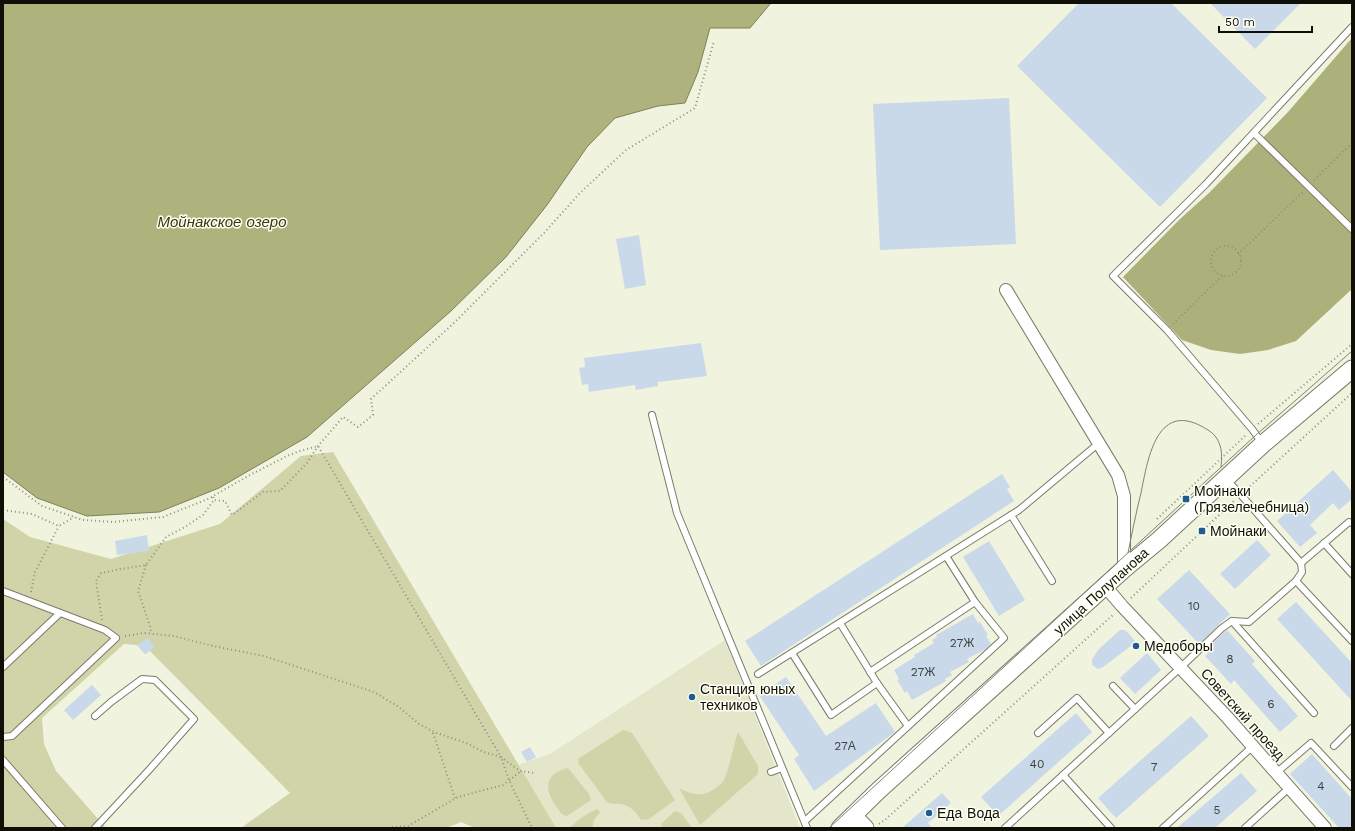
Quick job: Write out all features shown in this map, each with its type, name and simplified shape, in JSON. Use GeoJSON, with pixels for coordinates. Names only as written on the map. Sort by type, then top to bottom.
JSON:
{"type":"FeatureCollection","features":[{"type":"Feature","properties":{"kind":"street"},"geometry":{"type":"LineString","coordinates":[[1006,290],[1118,475],[1124,496],[1124,569]]}},
{"type":"Feature","properties":{"kind":"street","name":"улица Полупанова"},"geometry":{"type":"LineString","coordinates":[[840,828],[859,822],[879,790],[1124,569],[1159,540],[1263,444],[1352,369]]}},
{"type":"Feature","properties":{"kind":"street","name":"Советский проезд"},"geometry":{"type":"LineString","coordinates":[[1106,586],[1325,828]]}},
{"type":"Feature","properties":{"kind":"lane"},"geometry":{"type":"LineString","coordinates":[[1263,444],[1252,429],[1167,330],[1113,276],[1206,184],[1352,27]]}},
{"type":"Feature","properties":{"kind":"lane"},"geometry":{"type":"LineString","coordinates":[[1254,133],[1352,229]]}},
{"type":"Feature","properties":{"kind":"lane"},"geometry":{"type":"LineString","coordinates":[[652,415],[677,513],[807,828]]}},
{"type":"Feature","properties":{"kind":"lane"},"geometry":{"type":"LineString","coordinates":[[758,674],[1019,510],[1099,443]]}},
{"type":"Feature","properties":{"kind":"lane"},"geometry":{"type":"LineString","coordinates":[[1005,828],[1222,628],[1232,620],[1249,622],[1296,581],[1302,572],[1301,563],[1226,479]]}},
{"type":"Feature","properties":{"kind":"lane"},"geometry":{"type":"LineString","coordinates":[[1011,515],[1052,581]]}},
{"type":"Feature","properties":{"kind":"lane"},"geometry":{"type":"LineString","coordinates":[[1301,563],[1349,522],[1352,523]]}},
{"type":"Feature","properties":{"kind":"lane"},"geometry":{"type":"LineString","coordinates":[[1324,544],[1352,574]]}},
{"type":"Feature","properties":{"kind":"lane"},"geometry":{"type":"LineString","coordinates":[[804,822],[1004,638],[975,602],[946,556]]}},
{"type":"Feature","properties":{"kind":"lane"},"geometry":{"type":"LineString","coordinates":[[1296,581],[1352,641]]}},
{"type":"Feature","properties":{"kind":"lane"},"geometry":{"type":"LineString","coordinates":[[3,591],[104,630],[116,638],[12,736],[3,737]]}},
{"type":"Feature","properties":{"kind":"lane"},"geometry":{"type":"LineString","coordinates":[[870,672],[975,602]]}},
{"type":"Feature","properties":{"kind":"lane"},"geometry":{"type":"LineString","coordinates":[[3,667],[60,613]]}},
{"type":"Feature","properties":{"kind":"lane"},"geometry":{"type":"LineString","coordinates":[[1232,620],[1314,713]]}},
{"type":"Feature","properties":{"kind":"lane"},"geometry":{"type":"LineString","coordinates":[[840,623],[877,684],[908,726]]}},
{"type":"Feature","properties":{"kind":"lane"},"geometry":{"type":"LineString","coordinates":[[792,653],[831,715],[877,684]]}},
{"type":"Feature","properties":{"kind":"lane"},"geometry":{"type":"LineString","coordinates":[[95,716],[110,702],[142,679],[154,680],[194,720],[95,828]]}},
{"type":"Feature","properties":{"kind":"lane"},"geometry":{"type":"LineString","coordinates":[[1113,686],[1135,709]]}},
{"type":"Feature","properties":{"kind":"lane"},"geometry":{"type":"LineString","coordinates":[[1038,733],[1077,698],[1109,733]]}},
{"type":"Feature","properties":{"kind":"lane"},"geometry":{"type":"LineString","coordinates":[[1334,746],[1352,728]]}},
{"type":"Feature","properties":{"kind":"lane"},"geometry":{"type":"LineString","coordinates":[[1276,773],[1311,743],[1352,788]]}},
{"type":"Feature","properties":{"kind":"lane"},"geometry":{"type":"LineString","coordinates":[[1163,828],[1252,747]]}},
{"type":"Feature","properties":{"kind":"lane"},"geometry":{"type":"LineString","coordinates":[[3,760],[62,828]]}},
{"type":"Feature","properties":{"kind":"lane"},"geometry":{"type":"LineString","coordinates":[[772,772],[782,768]]}},
{"type":"Feature","properties":{"kind":"lane"},"geometry":{"type":"LineString","coordinates":[[1063,775],[1111,828]]}},
{"type":"Feature","properties":{"kind":"lane"},"geometry":{"type":"LineString","coordinates":[[1245,828],[1290,788]]}},
{"type":"Feature","properties":{"kind":"path"},"geometry":{"type":"LineString","coordinates":[[214,500],[225,501],[232,515],[239,508],[263,492],[280,491],[307,463],[318,446],[343,417],[358,428],[373,415],[371,399],[455,322],[544,232],[580,193],[626,150],[695,108],[714,41]]}},
{"type":"Feature","properties":{"kind":"path"},"geometry":{"type":"LineString","coordinates":[[1238,254],[1352,143]]}},
{"type":"Feature","properties":{"kind":"path"},"geometry":{"type":"LineString","coordinates":[[1226,246],[1235,250],[1238,254],[1240,263],[1236,271],[1228,276],[1223,275],[1215,271],[1212,267],[1212,257],[1214,253],[1226,246]]}},
{"type":"Feature","properties":{"kind":"path"},"geometry":{"type":"LineString","coordinates":[[1167,330],[1223,275]]}},
{"type":"Feature","properties":{"kind":"path"},"geometry":{"type":"LineString","coordinates":[[3,476],[42,506],[83,520],[113,522],[163,516],[213,497],[250,475],[287,456],[318,446]]}},
{"type":"Feature","properties":{"kind":"path"},"geometry":{"type":"LineString","coordinates":[[318,446],[501,757],[509,780],[532,828]]}},
{"type":"Feature","properties":{"kind":"path"},"geometry":{"type":"LineString","coordinates":[[151,633],[138,591],[146,565],[166,537],[185,527],[202,515],[214,500]]}},
{"type":"Feature","properties":{"kind":"path"},"geometry":{"type":"LineString","coordinates":[[3,510],[32,514],[59,526]]}},
{"type":"Feature","properties":{"kind":"path"},"geometry":{"type":"LineString","coordinates":[[28,601],[34,584],[35,572],[59,526],[74,517]]}},
{"type":"Feature","properties":{"kind":"path"},"geometry":{"type":"LineString","coordinates":[[104,630],[96,581],[101,573],[121,568],[146,565]]}},
{"type":"Feature","properties":{"kind":"path"},"geometry":{"type":"LineString","coordinates":[[116,638],[151,633],[174,636],[213,646],[264,656],[374,692],[399,707],[420,724],[433,731],[466,743],[484,752],[501,757],[521,771],[535,773]]}},
{"type":"Feature","properties":{"kind":"path"},"geometry":{"type":"LineString","coordinates":[[433,731],[455,799]]}},
{"type":"Feature","properties":{"kind":"path"},"geometry":{"type":"LineString","coordinates":[[384,828],[408,826],[455,799],[503,785],[521,771]]}},
{"type":"Feature","properties":{"kind":"shaded area"},"geometry":{"type":"Polygon","coordinates":[[[1352,38],[1352,289],[1296,341],[1268,350],[1240,354],[1211,350],[1182,340],[1123,277],[1179,220],[1210,192],[1288,112],[1352,38]]]}},
{"type":"Feature","properties":{"kind":"shaded area"},"geometry":{"type":"Polygon","coordinates":[[[333,452],[556,828],[475,828],[461,822],[446,828],[241,828],[290,793],[150,651],[145,654],[137,645],[124,644],[42,718],[44,744],[56,771],[106,828],[3,828],[3,519],[30,537],[111,559],[220,524],[301,456],[333,452]]]}},
{"type":"Feature","properties":{"kind":"shaded area","name":"Станция юных техников"},"geometry":{"type":"Polygon","coordinates":[[[725,640],[800,828],[550,828],[515,766],[550,754],[725,640]]]}},
{"type":"Feature","properties":{"kind":"shaded area"},"geometry":{"type":"Polygon","coordinates":[[[623,730],[632,733],[675,800],[649,819],[641,820],[630,807],[623,804],[612,804],[607,802],[579,764],[578,759],[623,730]]]}},
{"type":"Feature","properties":{"kind":"shaded area"},"geometry":{"type":"Polygon","coordinates":[[[738,732],[758,766],[758,774],[700,825],[679,788],[690,793],[701,794],[711,791],[722,783],[729,767],[738,732]]]}},
{"type":"Feature","properties":{"kind":"shaded area"},"geometry":{"type":"Polygon","coordinates":[[[568,768],[589,794],[591,800],[567,816],[563,815],[553,802],[548,788],[552,776],[568,768]]]}},
{"type":"Feature","properties":{"kind":"shaded area"},"geometry":{"type":"Polygon","coordinates":[[[597,809],[600,812],[594,820],[592,828],[570,828],[583,817],[597,809]]]}},
{"type":"Feature","properties":{"kind":"shaded area"},"geometry":{"type":"Polygon","coordinates":[[[675,811],[682,814],[692,828],[662,828],[661,824],[675,811]]]}},
{"type":"Feature","properties":{"kind":"water","name":"Мойнакское озеро"},"geometry":{"type":"Polygon","coordinates":[[[3,3],[771,3],[750,28],[710,28],[698,72],[685,103],[658,106],[615,118],[587,147],[547,205],[506,257],[451,311],[307,437],[219,488],[159,512],[87,516],[37,498],[3,472],[3,3]]]}},
{"type":"Feature","properties":{"kind":"building"},"geometry":{"type":"Polygon","coordinates":[[[1079,3],[1171,3],[1267,98],[1160,207],[1017,66],[1079,3]]]}},
{"type":"Feature","properties":{"kind":"building"},"geometry":{"type":"Polygon","coordinates":[[[1210,3],[1301,3],[1255,49],[1210,3]]]}},
{"type":"Feature","properties":{"kind":"building"},"geometry":{"type":"Polygon","coordinates":[[[1009,98],[1016,244],[880,250],[873,104],[1009,98]]]}},
{"type":"Feature","properties":{"kind":"building"},"geometry":{"type":"Polygon","coordinates":[[[639,235],[646,285],[625,289],[616,239],[639,235]]]}},
{"type":"Feature","properties":{"kind":"building"},"geometry":{"type":"Polygon","coordinates":[[[701,343],[707,376],[658,382],[658,386],[636,390],[635,385],[589,392],[588,384],[582,385],[579,368],[585,367],[584,358],[701,343]]]}},
{"type":"Feature","properties":{"kind":"building"},"geometry":{"type":"Polygon","coordinates":[[[1333,470],[1352,492],[1352,499],[1339,510],[1333,503],[1310,525],[1317,533],[1300,547],[1277,521],[1333,470]]]}},
{"type":"Feature","properties":{"kind":"building"},"geometry":{"type":"Polygon","coordinates":[[[1002,474],[1010,487],[1007,489],[1014,501],[761,666],[745,641],[1002,474]]]}},
{"type":"Feature","properties":{"kind":"building"},"geometry":{"type":"Polygon","coordinates":[[[147,535],[149,551],[117,555],[115,541],[147,535]]]}},
{"type":"Feature","properties":{"kind":"building"},"geometry":{"type":"Polygon","coordinates":[[[1257,540],[1271,555],[1235,589],[1220,574],[1257,540]]]}},
{"type":"Feature","properties":{"kind":"building"},"geometry":{"type":"Polygon","coordinates":[[[989,541],[1025,600],[999,616],[963,557],[989,541]]]}},
{"type":"Feature","properties":{"kind":"building"},"geometry":{"type":"Polygon","coordinates":[[[1189,570],[1230,614],[1199,644],[1157,599],[1189,570]]]}},
{"type":"Feature","properties":{"kind":"building"},"geometry":{"type":"Polygon","coordinates":[[[1296,602],[1352,663],[1352,701],[1277,619],[1296,602]]]}},
{"type":"Feature","properties":{"kind":"building"},"geometry":{"type":"Polygon","coordinates":[[[973,614],[988,635],[986,636],[991,644],[986,649],[967,659],[969,662],[950,672],[952,675],[945,679],[946,681],[912,700],[907,691],[905,693],[897,680],[899,679],[894,670],[915,657],[914,655],[934,643],[932,640],[937,637],[936,635],[973,614]]]}},
{"type":"Feature","properties":{"kind":"building"},"geometry":{"type":"Polygon","coordinates":[[[1120,630],[1125,630],[1136,642],[1103,667],[1098,669],[1092,665],[1092,659],[1099,649],[1120,630]]]}},
{"type":"Feature","properties":{"kind":"building"},"geometry":{"type":"Polygon","coordinates":[[[1227,630],[1255,661],[1252,664],[1298,716],[1280,732],[1234,680],[1231,684],[1205,656],[1208,653],[1205,650],[1227,630]]]}},
{"type":"Feature","properties":{"kind":"building"},"geometry":{"type":"Polygon","coordinates":[[[148,638],[155,647],[145,654],[137,645],[148,638]]]}},
{"type":"Feature","properties":{"kind":"building"},"geometry":{"type":"Polygon","coordinates":[[[1147,653],[1161,670],[1135,694],[1120,678],[1147,653]]]}},
{"type":"Feature","properties":{"kind":"building"},"geometry":{"type":"Polygon","coordinates":[[[786,677],[826,736],[876,703],[895,732],[814,791],[794,759],[799,755],[759,695],[786,677]]]}},
{"type":"Feature","properties":{"kind":"building"},"geometry":{"type":"Polygon","coordinates":[[[92,685],[101,695],[73,720],[64,710],[92,685]]]}},
{"type":"Feature","properties":{"kind":"building"},"geometry":{"type":"Polygon","coordinates":[[[1076,713],[1092,732],[998,816],[981,797],[1076,713]]]}},
{"type":"Feature","properties":{"kind":"building"},"geometry":{"type":"Polygon","coordinates":[[[1191,716],[1209,736],[1116,818],[1098,798],[1191,716]]]}},
{"type":"Feature","properties":{"kind":"building"},"geometry":{"type":"Polygon","coordinates":[[[530,747],[536,757],[527,762],[521,752],[530,747]]]}},
{"type":"Feature","properties":{"kind":"building"},"geometry":{"type":"Polygon","coordinates":[[[1312,754],[1352,799],[1352,828],[1339,828],[1290,774],[1312,754]]]}},
{"type":"Feature","properties":{"kind":"building"},"geometry":{"type":"Polygon","coordinates":[[[1241,773],[1257,791],[1215,828],[1177,828],[1241,773]]]}},
{"type":"Feature","properties":{"kind":"building"},"geometry":{"type":"Polygon","coordinates":[[[942,793],[951,803],[928,823],[932,828],[902,828],[942,793]]]}},
{"type":"Feature","properties":{"kind":"tram line"},"geometry":{"type":"LineString","coordinates":[[829,828],[1256,435],[1352,351]]}},
{"type":"Feature","properties":{"kind":"tram line"},"geometry":{"type":"LineString","coordinates":[[1128,553],[1147,464],[1158,436],[1166,426],[1177,421],[1191,422],[1208,430],[1216,437],[1220,446],[1222,456],[1221,467]]}},
{"type":"Feature","properties":{"kind":"place","name":"Мойнаки (Грязелечебница)"},"geometry":{"type":"Point","coordinates":[1186,499]}},
{"type":"Feature","properties":{"kind":"place","name":"Мойнаки"},"geometry":{"type":"Point","coordinates":[1202,531]}},
{"type":"Feature","properties":{"kind":"place","name":"Медоборы"},"geometry":{"type":"Point","coordinates":[1136,646]}},
{"type":"Feature","properties":{"kind":"place","name":"Станция юных техников"},"geometry":{"type":"Point","coordinates":[692,697]}},
{"type":"Feature","properties":{"kind":"place","name":"Еда Вода"},"geometry":{"type":"Point","coordinates":[929,813]}}]}
